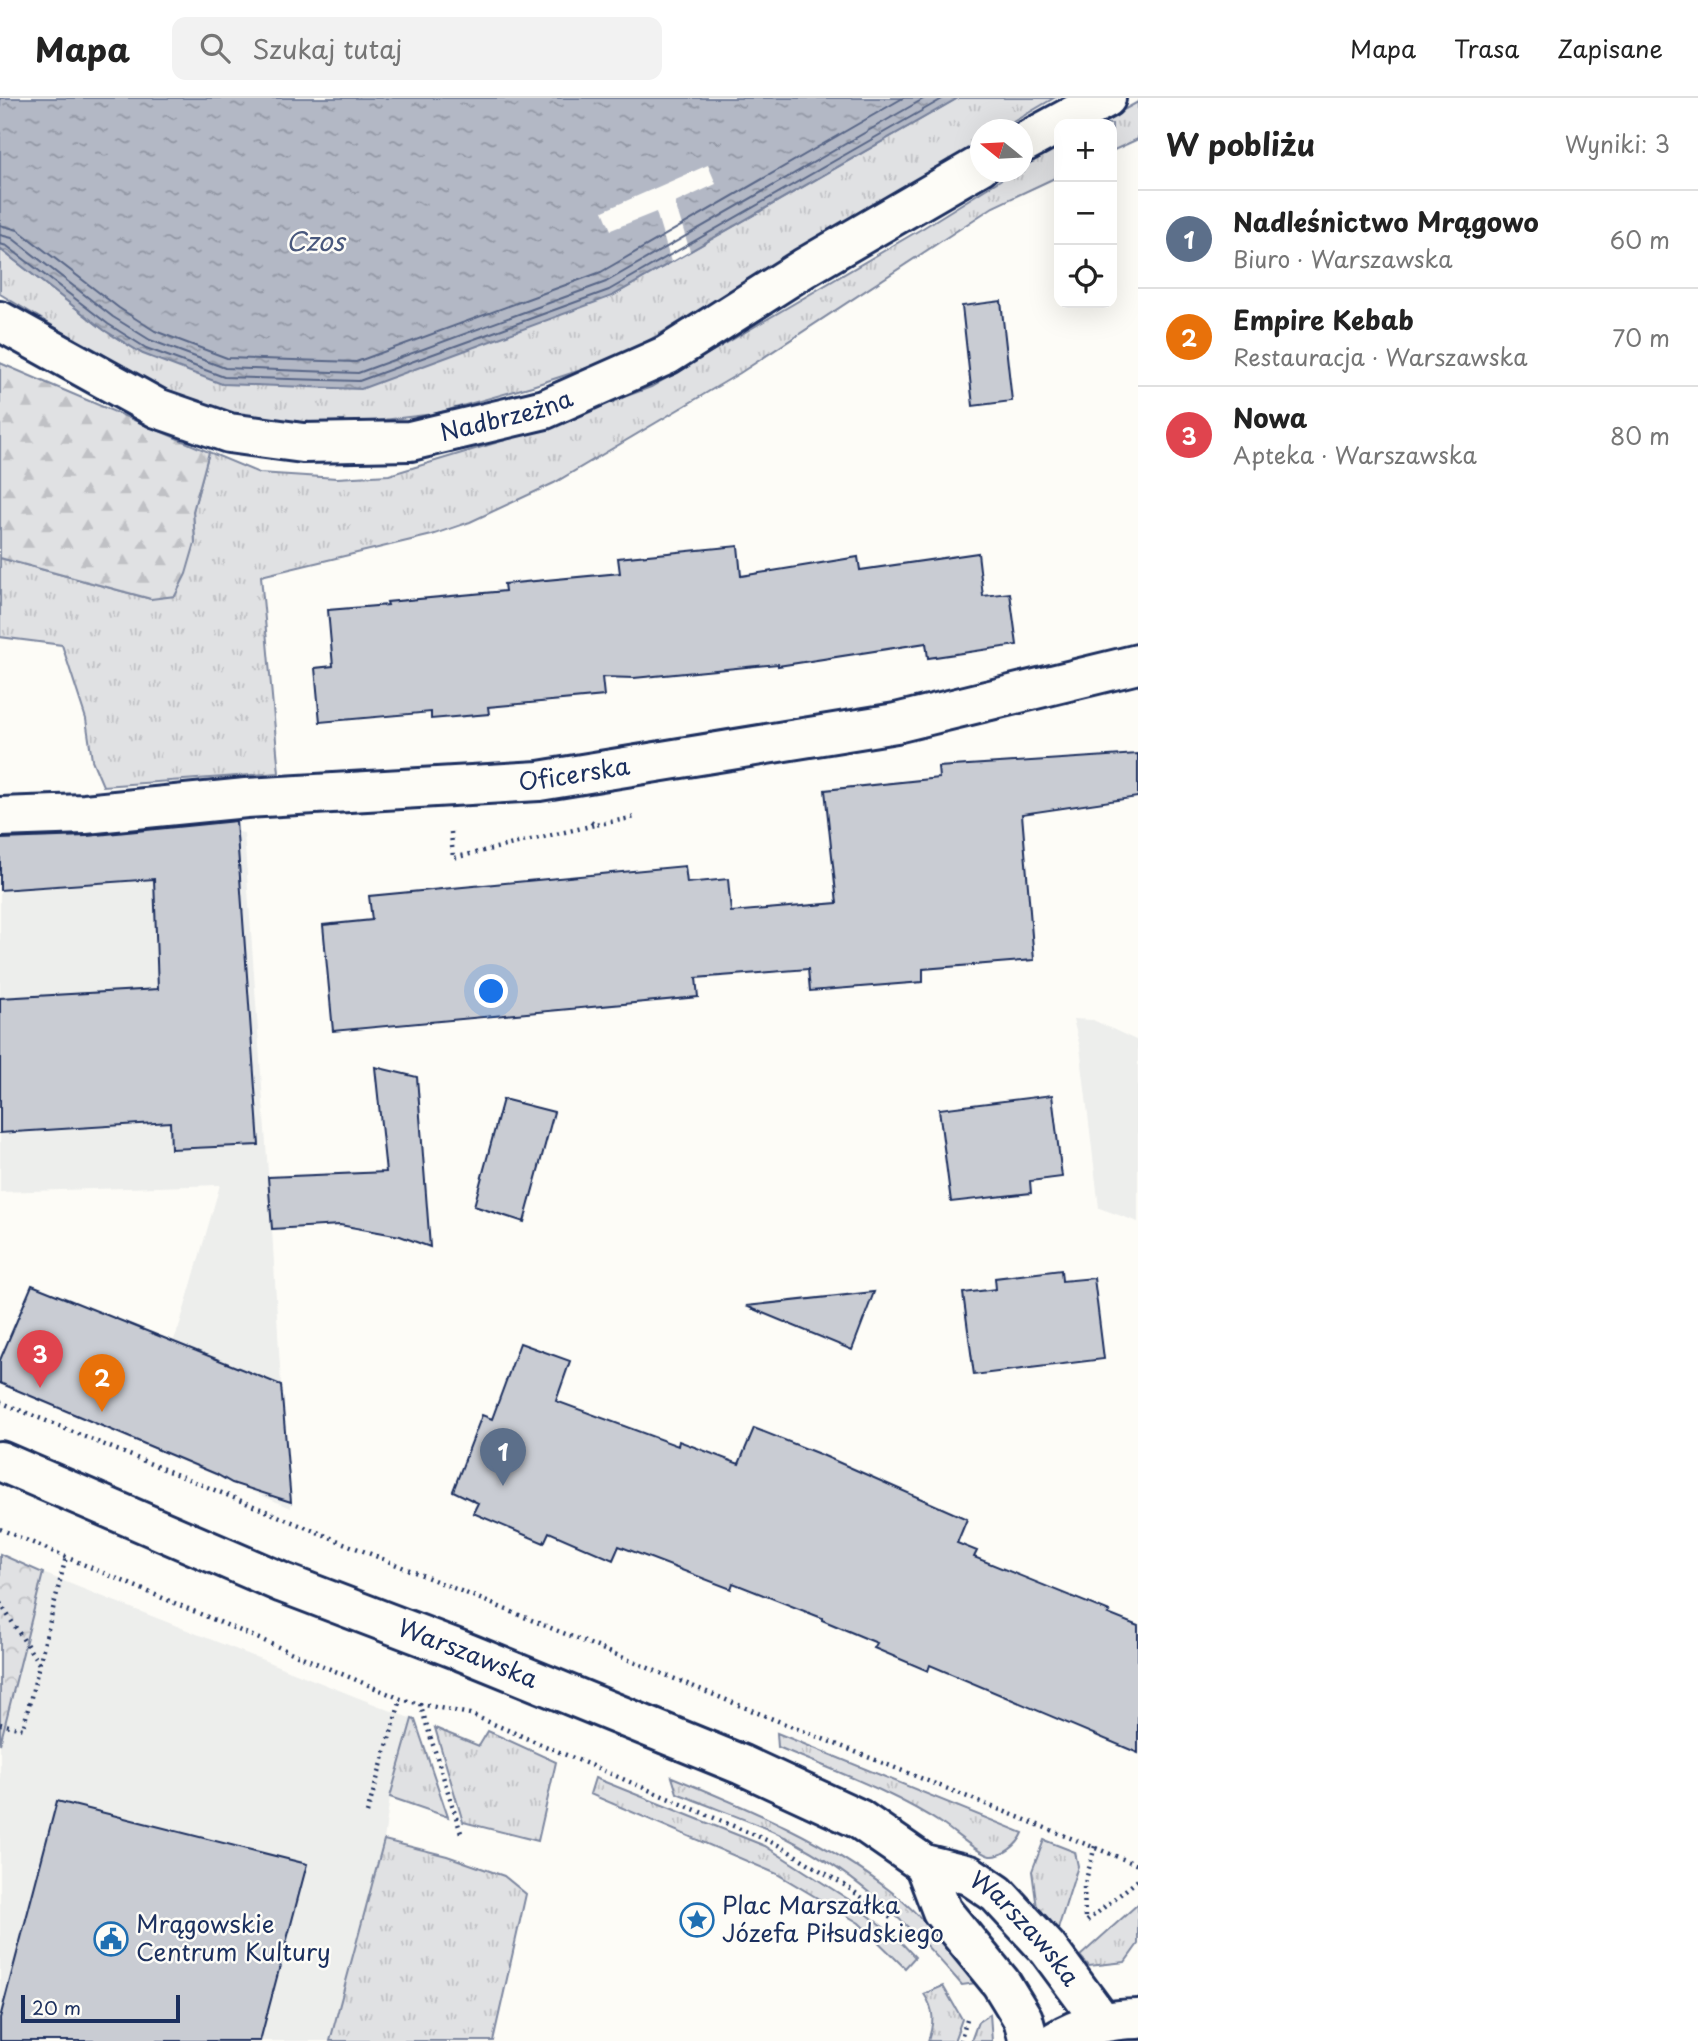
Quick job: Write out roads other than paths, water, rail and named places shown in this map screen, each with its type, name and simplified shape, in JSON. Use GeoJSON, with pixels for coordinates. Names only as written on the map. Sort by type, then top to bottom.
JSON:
{"type":"FeatureCollection","features":[{"type":"Feature","properties":{"kind":"street"},"geometry":{"type":"LineString","coordinates":[[1033,138],[1106,98]]}},
{"type":"Feature","properties":{"kind":"street","name":"Nadbrzeżna"},"geometry":{"type":"LineString","coordinates":[[0,321],[157,408],[229,433],[303,443],[410,441],[545,408],[667,355],[804,268],[970,171]]}},
{"type":"Feature","properties":{"kind":"street","name":"Oficerska"},"geometry":{"type":"LineString","coordinates":[[0,817],[85,814],[271,797],[539,781],[896,723],[1138,664]]}},
{"type":"Feature","properties":{"kind":"street","name":"Warszawska"},"geometry":{"type":"LineString","coordinates":[[0,1461],[283,1583],[461,1651],[742,1765],[859,1819],[924,1864],[969,1875],[997,1894],[1120,2021]]}},
{"type":"Feature","properties":{"kind":"street","name":"Warszawska"},"geometry":{"type":"LineString","coordinates":[[924,1864],[942,1911],[1001,1983],[1023,2019],[1030,2041]]}},
{"type":"Feature","properties":{"kind":"street"},"geometry":{"type":"LineString","coordinates":[[1056,2041],[1065,2035],[1120,2021]]}},
{"type":"Feature","properties":{"kind":"water","name":"Czos"},"geometry":{"type":"Polygon","coordinates":[[[0,98],[958,98],[612,296],[361,389],[222,384],[143,354],[104,330],[0,249],[0,98]]]}},
{"type":"Feature","properties":{"kind":"place","name":"Nowa"},"geometry":{"type":"Point","coordinates":[40,1388]}},
{"type":"Feature","properties":{"kind":"place","name":"Empire Kebab"},"geometry":{"type":"Point","coordinates":[102,1412]}},
{"type":"Feature","properties":{"kind":"place","name":"Nadleśnictwo Mrągowo"},"geometry":{"type":"Point","coordinates":[503,1486]}},
{"type":"Feature","properties":{"kind":"place","name":"Plac Marszałka Józefa Piłsudskiego"},"geometry":{"type":"Point","coordinates":[697,1920]}},
{"type":"Feature","properties":{"kind":"place","name":"Mrągowskie Centrum Kultury"},"geometry":{"type":"Point","coordinates":[111,1939]}}]}
